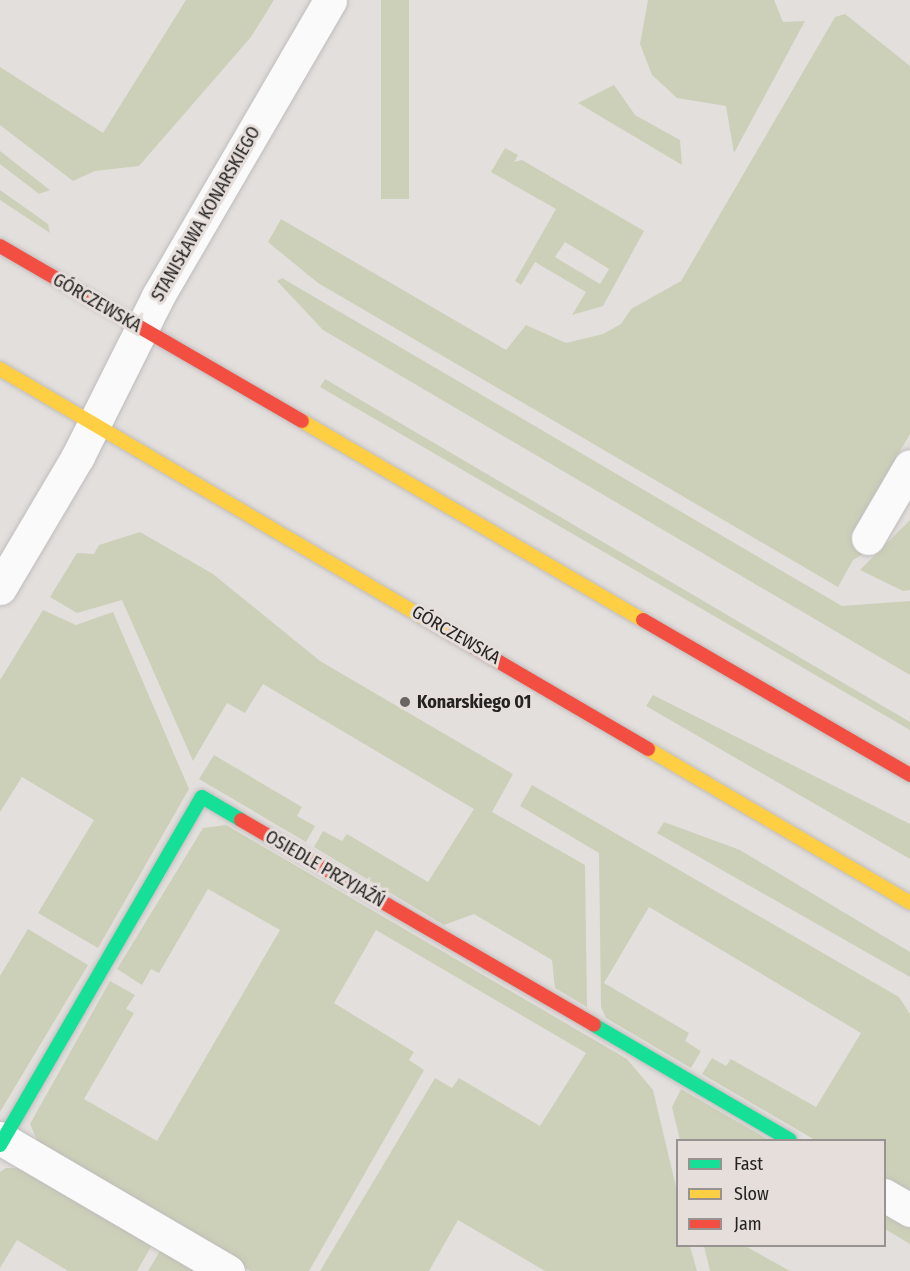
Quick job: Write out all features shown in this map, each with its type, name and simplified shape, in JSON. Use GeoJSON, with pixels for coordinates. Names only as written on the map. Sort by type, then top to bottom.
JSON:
{"type":"FeatureCollection","features":[{"type":"Feature","properties":{"kind":"main road","name":"GÓRCZEWSKA"},"geometry":{"type":"LineString","coordinates":[[0,246],[910,775]]}},
{"type":"Feature","properties":{"kind":"main road","name":"GÓRCZEWSKA"},"geometry":{"type":"LineString","coordinates":[[0,369],[910,903]]}},
{"type":"Feature","properties":{"kind":"main road","name":"OSIEDLE PRZYJAŹŃ"},"geometry":{"type":"LineString","coordinates":[[1,1141],[202,796],[788,1139]]}},
{"type":"Feature","properties":{"kind":"street","name":"STANISŁAWA KONARSKIEGO"},"geometry":{"type":"LineString","coordinates":[[0,588],[93,425],[142,328],[330,0]]}},
{"type":"Feature","properties":{"kind":"street"},"geometry":{"type":"LineString","coordinates":[[868,538],[906,481]]}},
{"type":"Feature","properties":{"kind":"street","name":"OSIEDLE PRZYJAŹŃ"},"geometry":{"type":"LineString","coordinates":[[1,1141],[228,1271]]}},
{"type":"Feature","properties":{"kind":"street"},"geometry":{"type":"LineString","coordinates":[[886,1196],[910,1210]]}},
{"type":"Feature","properties":{"kind":"green space"},"geometry":{"type":"Polygon","coordinates":[[[186,0],[274,0],[251,37],[139,166],[95,171],[73,181],[0,125],[0,67],[103,133],[186,0]]]}},
{"type":"Feature","properties":{"kind":"green space"},"geometry":{"type":"Polygon","coordinates":[[[381,0],[409,0],[409,199],[381,199],[381,0]]]}},
{"type":"Feature","properties":{"kind":"green space"},"geometry":{"type":"Polygon","coordinates":[[[648,0],[774,0],[783,22],[805,21],[734,153],[726,106],[677,98],[652,75],[640,44],[648,0]]]}},
{"type":"Feature","properties":{"kind":"green space"},"geometry":{"type":"Polygon","coordinates":[[[845,14],[910,66],[910,434],[850,536],[873,548],[853,560],[838,587],[318,283],[268,242],[281,219],[506,350],[526,325],[566,343],[603,334],[621,324],[631,309],[681,281],[835,17],[845,14]]]}},
{"type":"Feature","properties":{"kind":"green space"},"geometry":{"type":"Polygon","coordinates":[[[614,85],[635,115],[680,140],[682,165],[578,103],[614,85]]]}},
{"type":"Feature","properties":{"kind":"green space"},"geometry":{"type":"Polygon","coordinates":[[[505,148],[518,155],[514,162],[522,160],[644,231],[603,306],[572,315],[586,292],[535,262],[521,285],[515,281],[556,209],[491,172],[505,148]],[[565,242],[555,257],[600,284],[609,269],[565,242]]]}},
{"type":"Feature","properties":{"kind":"green space"},"geometry":{"type":"Polygon","coordinates":[[[0,151],[50,190],[39,194],[0,164],[0,151]]]}},
{"type":"Feature","properties":{"kind":"green space"},"geometry":{"type":"Polygon","coordinates":[[[0,190],[48,224],[50,233],[0,200],[0,190]]]}},
{"type":"Feature","properties":{"kind":"green space"},"geometry":{"type":"Polygon","coordinates":[[[282,278],[842,606],[910,601],[910,675],[323,330],[277,281],[282,278]]]}},
{"type":"Feature","properties":{"kind":"green space"},"geometry":{"type":"Polygon","coordinates":[[[325,379],[910,722],[910,730],[320,387],[325,379]]]}},
{"type":"Feature","properties":{"kind":"green space"},"geometry":{"type":"Polygon","coordinates":[[[910,520],[910,590],[903,591],[860,570],[910,520]]]}},
{"type":"Feature","properties":{"kind":"green space"},"geometry":{"type":"Polygon","coordinates":[[[140,532],[213,574],[320,661],[513,774],[492,812],[585,865],[587,1007],[555,988],[552,960],[474,914],[444,925],[314,847],[323,831],[342,841],[347,834],[428,882],[474,809],[263,684],[245,713],[227,703],[193,761],[122,600],[77,613],[50,597],[77,553],[94,554],[99,545],[140,532]]]}},
{"type":"Feature","properties":{"kind":"green space"},"geometry":{"type":"Polygon","coordinates":[[[43,610],[76,625],[113,612],[189,789],[98,948],[38,913],[94,820],[22,777],[0,812],[0,680],[43,610]]]}},
{"type":"Feature","properties":{"kind":"green space"},"geometry":{"type":"Polygon","coordinates":[[[653,695],[910,824],[910,859],[646,706],[653,695]]]}},
{"type":"Feature","properties":{"kind":"green space"},"geometry":{"type":"Polygon","coordinates":[[[214,755],[302,807],[297,816],[315,826],[306,842],[199,779],[214,755]]]}},
{"type":"Feature","properties":{"kind":"green space"},"geometry":{"type":"Polygon","coordinates":[[[532,785],[899,997],[910,1014],[910,1196],[886,1182],[886,1139],[813,1139],[702,1074],[712,1058],[726,1066],[731,1059],[816,1107],[861,1033],[649,907],[604,983],[689,1033],[685,1041],[701,1051],[691,1068],[606,1018],[601,1007],[599,853],[520,806],[532,785]]]}},
{"type":"Feature","properties":{"kind":"green space"},"geometry":{"type":"Polygon","coordinates":[[[664,822],[740,850],[910,952],[910,977],[657,833],[664,822]]]}},
{"type":"Feature","properties":{"kind":"green space"},"geometry":{"type":"Polygon","coordinates":[[[226,825],[627,1059],[653,1090],[676,1187],[676,1247],[690,1247],[697,1271],[545,1271],[458,1220],[429,1271],[320,1271],[435,1078],[452,1088],[459,1078],[540,1126],[586,1053],[376,930],[334,1003],[414,1052],[409,1060],[424,1070],[309,1271],[251,1271],[41,1149],[30,1124],[110,981],[135,995],[126,1009],[134,1013],[84,1099],[157,1141],[280,930],[208,889],[159,973],[151,969],[142,985],[117,969],[203,828],[226,825]]]}},
{"type":"Feature","properties":{"kind":"green space"},"geometry":{"type":"Polygon","coordinates":[[[28,929],[88,965],[0,1112],[0,976],[28,929]]]}},
{"type":"Feature","properties":{"kind":"green space"},"geometry":{"type":"Polygon","coordinates":[[[681,1089],[767,1139],[680,1139],[672,1107],[681,1089]]]}},
{"type":"Feature","properties":{"kind":"green space"},"geometry":{"type":"Polygon","coordinates":[[[6,1168],[24,1168],[153,1243],[137,1271],[68,1271],[17,1240],[0,1268],[0,1172],[6,1168]]]}},
{"type":"Feature","properties":{"kind":"green space"},"geometry":{"type":"Polygon","coordinates":[[[886,1209],[910,1223],[910,1244],[886,1230],[886,1209]]]}},
{"type":"Feature","properties":{"kind":"green space"},"geometry":{"type":"Polygon","coordinates":[[[704,1247],[747,1247],[790,1271],[710,1271],[704,1247]]]}},
{"type":"Feature","properties":{"kind":"green space"},"geometry":{"type":"Polygon","coordinates":[[[162,1248],[201,1271],[148,1271],[162,1248]]]}},
{"type":"Feature","properties":{"kind":"traffic: fast"},"geometry":{"type":"LineString","coordinates":[[0,1145],[202,797],[241,820]]}},
{"type":"Feature","properties":{"kind":"traffic: fast"},"geometry":{"type":"LineString","coordinates":[[594,1025],[788,1139]]}},
{"type":"Feature","properties":{"kind":"traffic: slow"},"geometry":{"type":"LineString","coordinates":[[0,369],[453,635]]}},
{"type":"Feature","properties":{"kind":"traffic: slow"},"geometry":{"type":"LineString","coordinates":[[302,421],[643,620]]}},
{"type":"Feature","properties":{"kind":"traffic: slow"},"geometry":{"type":"LineString","coordinates":[[648,749],[910,903]]}},
{"type":"Feature","properties":{"kind":"traffic: jam"},"geometry":{"type":"LineString","coordinates":[[0,246],[302,421]]}},
{"type":"Feature","properties":{"kind":"traffic: jam"},"geometry":{"type":"LineString","coordinates":[[643,620],[910,775]]}},
{"type":"Feature","properties":{"kind":"traffic: jam"},"geometry":{"type":"LineString","coordinates":[[453,635],[648,749]]}},
{"type":"Feature","properties":{"kind":"traffic: jam"},"geometry":{"type":"LineString","coordinates":[[241,820],[594,1025]]}},
{"type":"Feature","properties":{"kind":"place","name":"Konarskiego 01"},"geometry":{"type":"Point","coordinates":[405,702]}}]}
